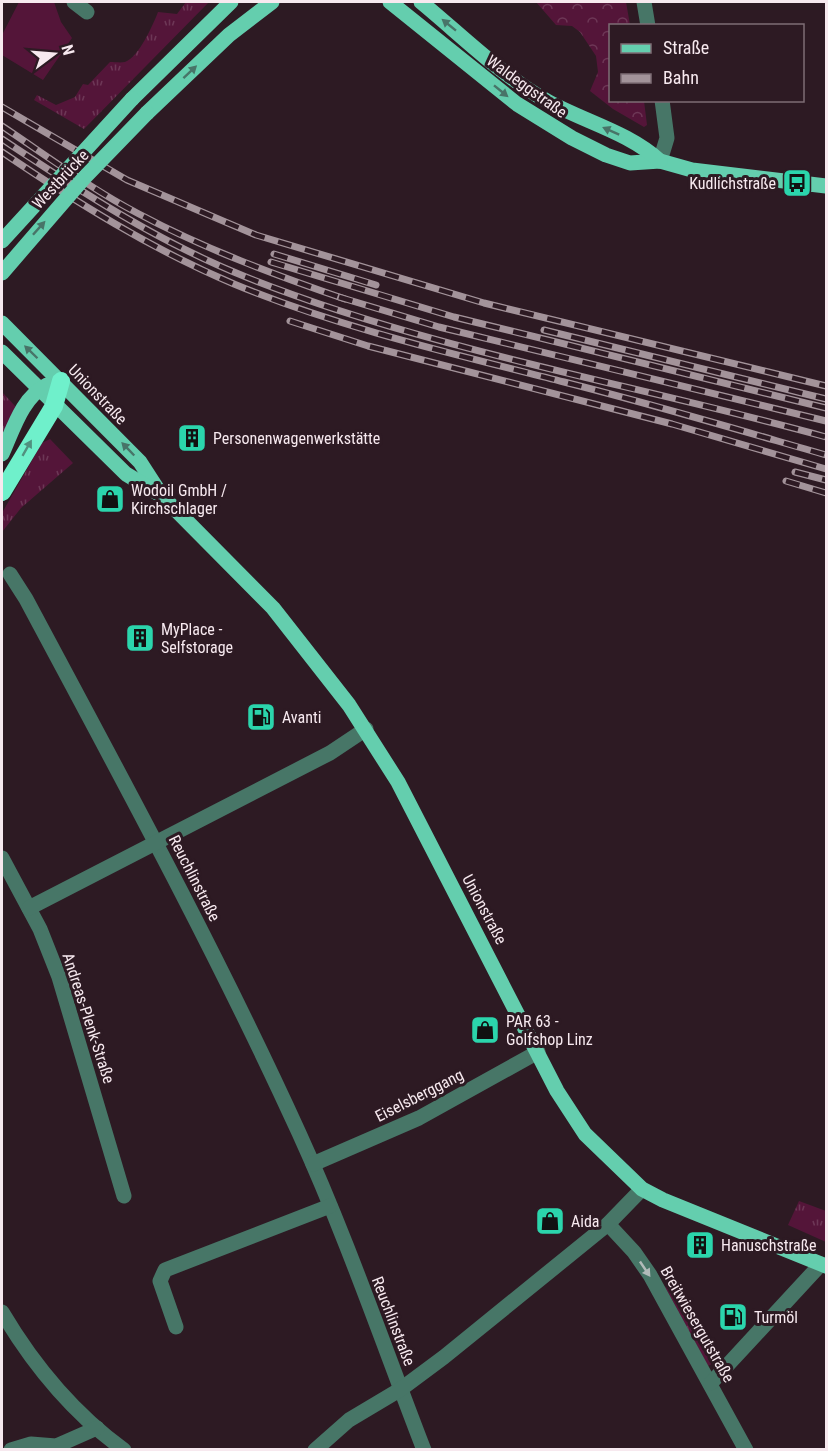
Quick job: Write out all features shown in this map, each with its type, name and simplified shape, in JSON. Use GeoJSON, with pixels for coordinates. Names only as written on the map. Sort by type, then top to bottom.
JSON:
{"type":"FeatureCollection","features":[{"type":"Feature","properties":{"kind":"highway"},"geometry":{"type":"LineString","coordinates":[[2,492],[54,406],[61,381]]}},
{"type":"Feature","properties":{"kind":"main road","name":"Westbrücke"},"geometry":{"type":"LineString","coordinates":[[2,241],[132,99],[231,2]]}},
{"type":"Feature","properties":{"kind":"main road","name":"Westbrücke"},"geometry":{"type":"LineString","coordinates":[[2,273],[84,178],[147,113],[229,35],[272,2]]}},
{"type":"Feature","properties":{"kind":"main road","name":"Waldeggstraße"},"geometry":{"type":"LineString","coordinates":[[390,2],[517,104],[556,129],[606,155],[630,163],[660,161],[692,170],[826,186]]}},
{"type":"Feature","properties":{"kind":"main road","name":"Waldeggstraße"},"geometry":{"type":"LineString","coordinates":[[421,2],[528,89],[562,109],[642,145],[660,161]]}},
{"type":"Feature","properties":{"kind":"main road","name":"Unionstraße"},"geometry":{"type":"LineString","coordinates":[[2,323],[140,462],[162,496],[273,608],[366,729],[398,782],[557,1091],[585,1134],[642,1189],[663,1200],[824,1265]]}},
{"type":"Feature","properties":{"kind":"main road","name":"Unionstraße"},"geometry":{"type":"LineString","coordinates":[[2,352],[54,406],[126,474],[162,496]]}},
{"type":"Feature","properties":{"kind":"main road"},"geometry":{"type":"LineString","coordinates":[[2,454],[24,407],[38,390],[61,381]]}},
{"type":"Feature","properties":{"kind":"street"},"geometry":{"type":"LineString","coordinates":[[74,2],[87,12]]}},
{"type":"Feature","properties":{"kind":"street"},"geometry":{"type":"LineString","coordinates":[[644,2],[648,24]]}},
{"type":"Feature","properties":{"kind":"street"},"geometry":{"type":"LineString","coordinates":[[660,161],[666,138],[662,102]]}},
{"type":"Feature","properties":{"kind":"street","name":"Reuchlinstraße"},"geometry":{"type":"LineString","coordinates":[[10,574],[156,843],[237,999],[313,1164],[424,1449]]}},
{"type":"Feature","properties":{"kind":"street"},"geometry":{"type":"LineString","coordinates":[[29,908],[330,753],[366,729]]}},
{"type":"Feature","properties":{"kind":"street","name":"Andreas-Plenk-Straße"},"geometry":{"type":"LineString","coordinates":[[2,858],[46,944],[62,986],[124,1196]]}},
{"type":"Feature","properties":{"kind":"street","name":"Eiselsberggang"},"geometry":{"type":"LineString","coordinates":[[313,1164],[419,1118],[538,1052]]}},
{"type":"Feature","properties":{"kind":"street"},"geometry":{"type":"LineString","coordinates":[[315,1449],[349,1420],[401,1389],[444,1358],[608,1224],[642,1189]]}},
{"type":"Feature","properties":{"kind":"street"},"geometry":{"type":"LineString","coordinates":[[176,1327],[160,1281],[165,1270],[330,1206]]}},
{"type":"Feature","properties":{"kind":"street","name":"Breitwiesergutstraße"},"geometry":{"type":"LineString","coordinates":[[608,1224],[634,1252],[650,1275],[746,1449]]}},
{"type":"Feature","properties":{"kind":"street"},"geometry":{"type":"LineString","coordinates":[[711,1383],[824,1265]]}},
{"type":"Feature","properties":{"kind":"street"},"geometry":{"type":"LineString","coordinates":[[2,1312],[47,1379],[97,1428],[124,1449]]}},
{"type":"Feature","properties":{"kind":"street"},"geometry":{"type":"LineString","coordinates":[[11,1449],[31,1444],[56,1446],[97,1428]]}},
{"type":"Feature","properties":{"kind":"green space"},"geometry":{"type":"Polygon","coordinates":[[[19,2],[54,2],[61,22],[72,38],[43,80],[2,55],[2,35],[19,2]]]}},
{"type":"Feature","properties":{"kind":"green space"},"geometry":{"type":"Polygon","coordinates":[[[186,2],[209,2],[84,129],[34,100],[37,95],[56,105],[75,97],[83,84],[88,85],[110,62],[125,62],[135,54],[145,40],[158,12],[177,14],[186,2]]]}},
{"type":"Feature","properties":{"kind":"green space"},"geometry":{"type":"Polygon","coordinates":[[[536,2],[626,2],[630,24],[609,24],[609,102],[644,102],[647,125],[644,127],[613,109],[590,91],[598,72],[596,56],[580,32],[572,26],[556,25],[536,2]]]}},
{"type":"Feature","properties":{"kind":"green space"},"geometry":{"type":"Polygon","coordinates":[[[2,392],[16,407],[2,435],[2,392]]]}},
{"type":"Feature","properties":{"kind":"green space"},"geometry":{"type":"Polygon","coordinates":[[[50,439],[73,463],[21,508],[2,532],[2,513],[42,443],[50,439]]]}},
{"type":"Feature","properties":{"kind":"green space"},"geometry":{"type":"Polygon","coordinates":[[[799,1201],[826,1211],[826,1242],[788,1225],[799,1201]]]}},
{"type":"Feature","properties":{"kind":"green space"},"geometry":{"type":"Polygon","coordinates":[[[674,1283],[717,1361],[708,1366],[665,1287],[674,1283]]]}},
{"type":"Feature","properties":{"kind":"railway"},"geometry":{"type":"LineString","coordinates":[[2,107],[127,180],[256,235],[484,303],[826,386]]}},
{"type":"Feature","properties":{"kind":"railway"},"geometry":{"type":"LineString","coordinates":[[2,126],[104,194],[164,227],[240,261],[345,299]]}},
{"type":"Feature","properties":{"kind":"railway"},"geometry":{"type":"LineString","coordinates":[[2,139],[151,232],[213,263],[316,303],[461,346],[826,437]]}},
{"type":"Feature","properties":{"kind":"railway"},"geometry":{"type":"LineString","coordinates":[[2,152],[86,207],[173,256],[274,300],[398,339],[630,399],[826,455]]}},
{"type":"Feature","properties":{"kind":"railway"},"geometry":{"type":"LineString","coordinates":[[274,254],[376,285]]}},
{"type":"Feature","properties":{"kind":"railway"},"geometry":{"type":"LineString","coordinates":[[271,262],[454,317],[826,408]]}},
{"type":"Feature","properties":{"kind":"railway"},"geometry":{"type":"LineString","coordinates":[[339,297],[439,327],[826,421]]}},
{"type":"Feature","properties":{"kind":"railway"},"geometry":{"type":"LineString","coordinates":[[290,321],[368,346],[672,424],[826,469]]}},
{"type":"Feature","properties":{"kind":"railway"},"geometry":{"type":"LineString","coordinates":[[544,330],[826,399]]}},
{"type":"Feature","properties":{"kind":"railway"},"geometry":{"type":"LineString","coordinates":[[795,472],[826,480]]}},
{"type":"Feature","properties":{"kind":"railway"},"geometry":{"type":"LineString","coordinates":[[786,481],[826,493]]}},
{"type":"Feature","properties":{"kind":"place","name":"Kudlichstraße"},"geometry":{"type":"Point","coordinates":[797,183]}},
{"type":"Feature","properties":{"kind":"place","name":"Personenwagenwerkstätte"},"geometry":{"type":"Point","coordinates":[192,438]}},
{"type":"Feature","properties":{"kind":"place","name":"Wodoil GmbH / Kirchschlager"},"geometry":{"type":"Point","coordinates":[110,499]}},
{"type":"Feature","properties":{"kind":"place","name":"MyPlace - Selfstorage"},"geometry":{"type":"Point","coordinates":[140,638]}},
{"type":"Feature","properties":{"kind":"place","name":"Avanti"},"geometry":{"type":"Point","coordinates":[261,717]}},
{"type":"Feature","properties":{"kind":"place","name":"PAR 63 - Golfshop Linz"},"geometry":{"type":"Point","coordinates":[485,1030]}},
{"type":"Feature","properties":{"kind":"place","name":"Aida"},"geometry":{"type":"Point","coordinates":[550,1221]}},
{"type":"Feature","properties":{"kind":"place","name":"Hanuschstraße"},"geometry":{"type":"Point","coordinates":[700,1245]}},
{"type":"Feature","properties":{"kind":"place","name":"Turmöl"},"geometry":{"type":"Point","coordinates":[733,1317]}}]}
